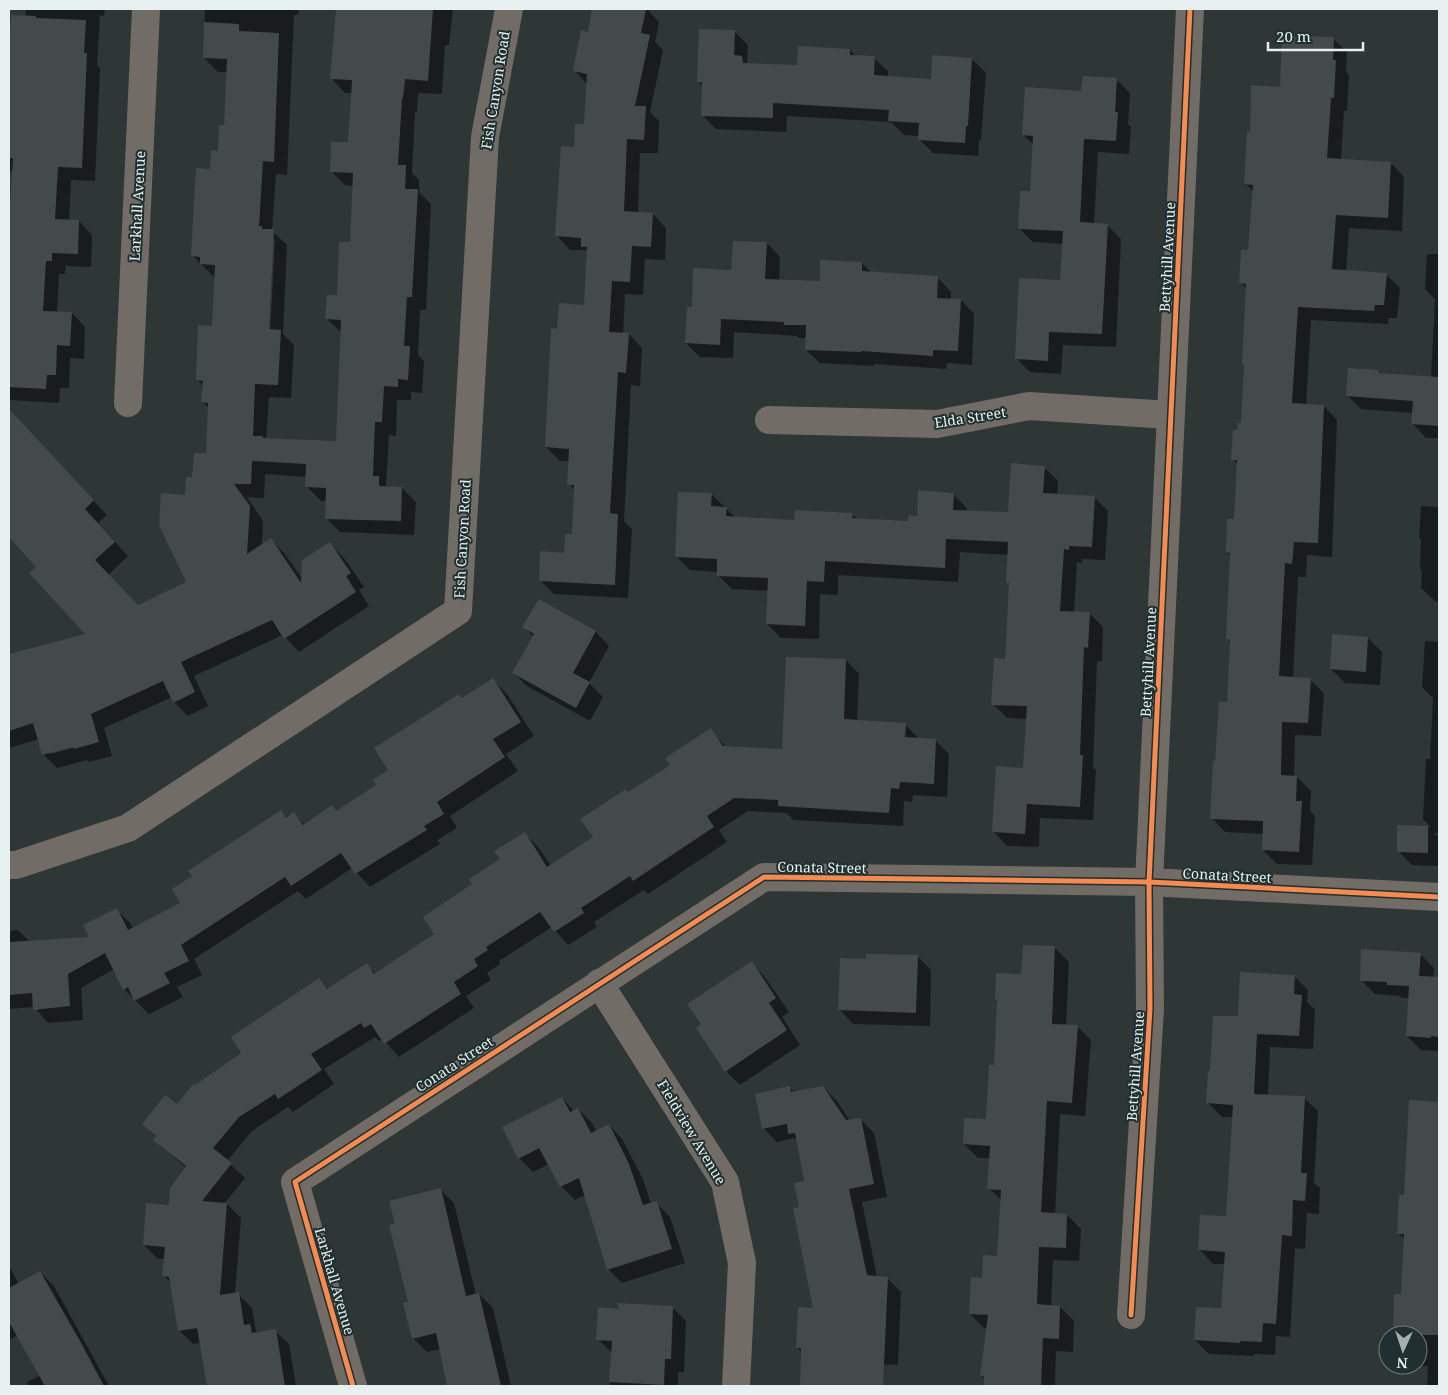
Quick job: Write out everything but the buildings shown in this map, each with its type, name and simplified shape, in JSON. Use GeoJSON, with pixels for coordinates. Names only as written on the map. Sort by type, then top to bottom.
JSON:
{"type":"FeatureCollection","features":[{"type":"Feature","properties":{"kind":"street","name":"Larkhall Avenue"},"geometry":{"type":"LineString","coordinates":[[128,403],[146,9]]}},
{"type":"Feature","properties":{"kind":"street","name":"Fish Canyon Road"},"geometry":{"type":"LineString","coordinates":[[9,864],[16,865],[128,828],[458,611],[485,137],[509,9]]}},
{"type":"Feature","properties":{"kind":"street","name":"Bettyhill Avenue"},"geometry":{"type":"LineString","coordinates":[[1130,1315],[1150,1009],[1149,882],[1190,9]]}},
{"type":"Feature","properties":{"kind":"street","name":"Elda Street"},"geometry":{"type":"LineString","coordinates":[[769,420],[937,424],[1029,406],[1170,415]]}},
{"type":"Feature","properties":{"kind":"street","name":"Conata Street"},"geometry":{"type":"LineString","coordinates":[[295,1182],[764,877],[1149,882],[1439,896]]}},
{"type":"Feature","properties":{"kind":"street","name":"Fieldview Avenue"},"geometry":{"type":"LineString","coordinates":[[599,983],[725,1182],[742,1263],[736,1386]]}},
{"type":"Feature","properties":{"kind":"street","name":"Larkhall Avenue"},"geometry":{"type":"LineString","coordinates":[[295,1182],[353,1386]]}},
{"type":"Feature","properties":{"kind":"cycle path"},"geometry":{"type":"LineString","coordinates":[[1131,1315],[1150,1009],[1149,882],[1190,9]]}},
{"type":"Feature","properties":{"kind":"cycle path"},"geometry":{"type":"LineString","coordinates":[[353,1386],[295,1182],[764,877],[1149,882],[1439,897]]}}]}
